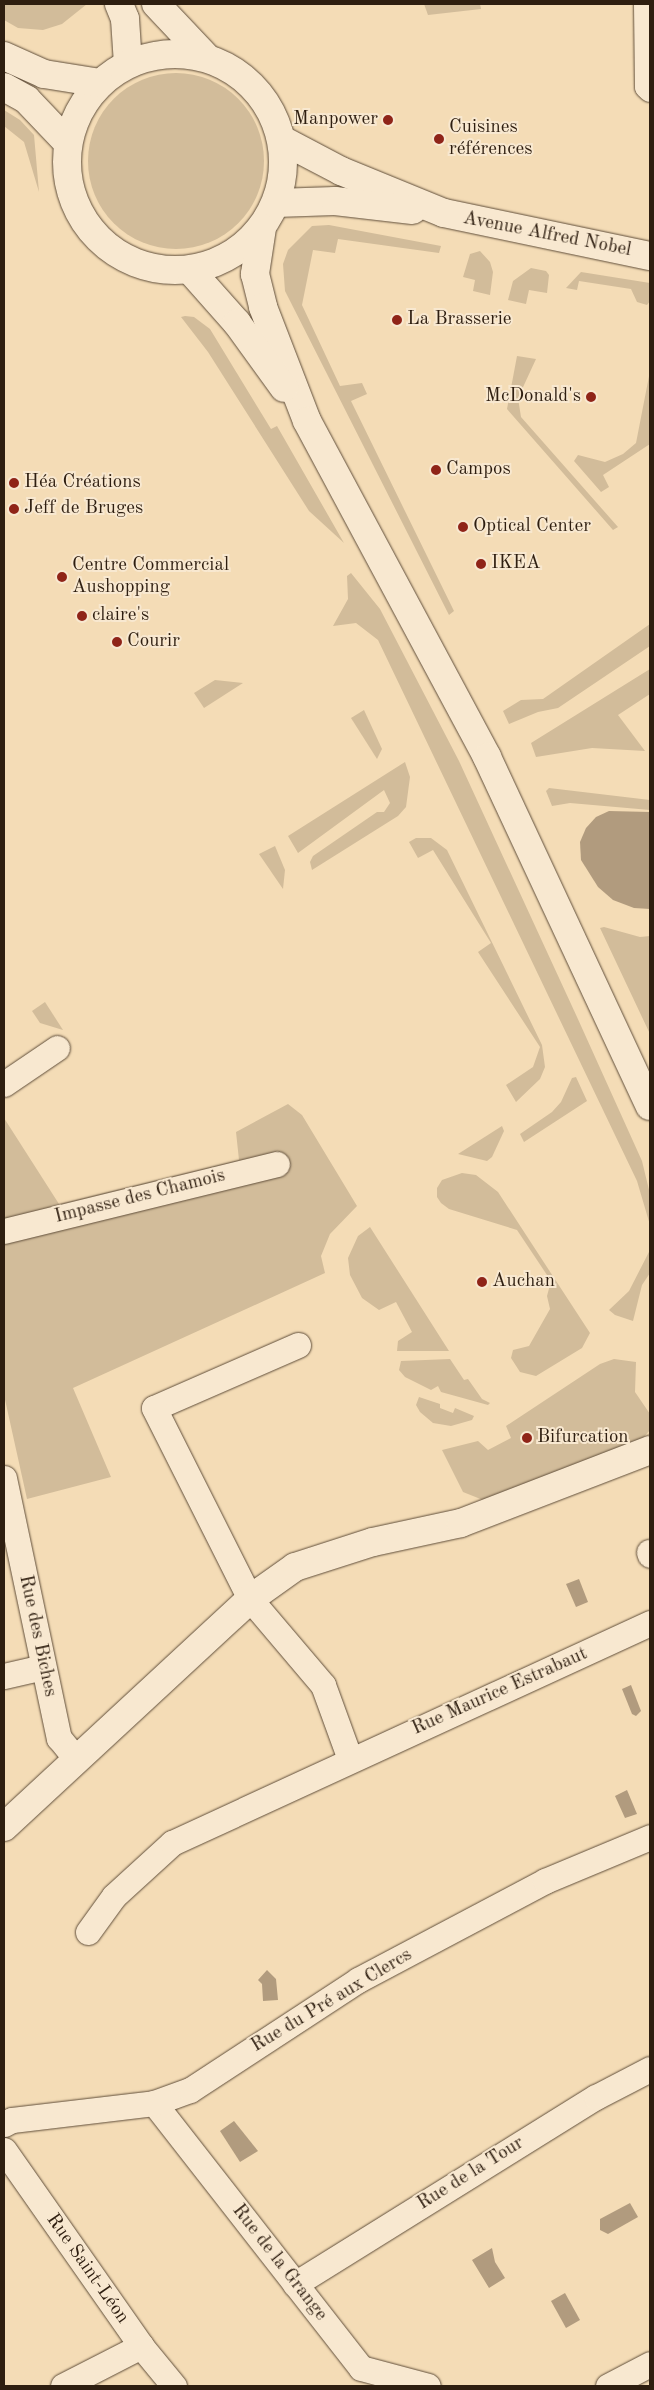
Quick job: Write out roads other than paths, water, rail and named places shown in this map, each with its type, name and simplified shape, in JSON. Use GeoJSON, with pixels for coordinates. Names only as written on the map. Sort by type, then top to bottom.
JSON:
{"type":"FeatureCollection","features":[{"type":"Feature","properties":{"kind":"main road"},"geometry":{"type":"LineString","coordinates":[[119,4],[125,19],[128,64]]}},
{"type":"Feature","properties":{"kind":"main road"},"geometry":{"type":"LineString","coordinates":[[156,4],[207,58]]}},
{"type":"Feature","properties":{"kind":"main road"},"geometry":{"type":"LineString","coordinates":[[180,53],[207,58],[233,70],[256,89],[272,113],[282,140],[284,172],[276,203],[262,228],[233,253],[217,262],[190,270],[160,269],[138,263],[105,244],[85,221],[72,194],[67,169],[68,143],[79,111],[100,83],[128,64],[154,55],[180,53]]}},
{"type":"Feature","properties":{"kind":"main road"},"geometry":{"type":"LineString","coordinates":[[4,56],[44,74],[100,83]]}},
{"type":"Feature","properties":{"kind":"main road"},"geometry":{"type":"LineString","coordinates":[[4,86],[34,105],[68,143]]}},
{"type":"Feature","properties":{"kind":"main road","name":"Avenue Alfred Nobel"},"geometry":{"type":"LineString","coordinates":[[282,140],[341,171],[444,214]]}},
{"type":"Feature","properties":{"kind":"main road","name":"Avenue Alfred Nobel"},"geometry":{"type":"LineString","coordinates":[[276,203],[335,202],[444,214],[650,256]]}},
{"type":"Feature","properties":{"kind":"main road"},"geometry":{"type":"LineString","coordinates":[[262,228],[255,274],[263,307],[307,421],[487,757],[650,1106]]}},
{"type":"Feature","properties":{"kind":"main road"},"geometry":{"type":"LineString","coordinates":[[190,270],[237,323],[307,421]]}},
{"type":"Feature","properties":{"kind":"main road"},"geometry":{"type":"LineString","coordinates":[[4,1827],[250,1599],[295,1567],[372,1542],[461,1523],[650,1450]]}},
{"type":"Feature","properties":{"kind":"street"},"geometry":{"type":"LineString","coordinates":[[646,4],[647,86],[650,89]]}},
{"type":"Feature","properties":{"kind":"street"},"geometry":{"type":"LineString","coordinates":[[4,1084],[57,1048]]}},
{"type":"Feature","properties":{"kind":"street","name":"Impasse des Chamois"},"geometry":{"type":"LineString","coordinates":[[4,1231],[277,1164]]}},
{"type":"Feature","properties":{"kind":"street"},"geometry":{"type":"LineString","coordinates":[[298,1345],[154,1408],[250,1599],[323,1685],[350,1760]]}},
{"type":"Feature","properties":{"kind":"street","name":"Rue des Biches"},"geometry":{"type":"LineString","coordinates":[[4,1478],[42,1667],[59,1738],[76,1759]]}},
{"type":"Feature","properties":{"kind":"street","name":"Rue Maurice Estrabaut"},"geometry":{"type":"LineString","coordinates":[[88,1932],[114,1896],[172,1844],[350,1760],[650,1624]]}},
{"type":"Feature","properties":{"kind":"street"},"geometry":{"type":"LineString","coordinates":[[4,1676],[42,1667]]}},
{"type":"Feature","properties":{"kind":"street","name":"Rue du Pré aux Clercs"},"geometry":{"type":"LineString","coordinates":[[4,2124],[12,2120],[154,2103],[190,2090],[367,1976],[546,1881],[650,1837]]}},
{"type":"Feature","properties":{"kind":"street","name":"Rue de la Tour"},"geometry":{"type":"LineString","coordinates":[[295,2284],[596,2097],[650,2069]]}},
{"type":"Feature","properties":{"kind":"street","name":"Rue de la Grange"},"geometry":{"type":"LineString","coordinates":[[154,2103],[361,2368],[428,2386]]}},
{"type":"Feature","properties":{"kind":"street","name":"Rue Saint-Léon"},"geometry":{"type":"LineString","coordinates":[[4,2150],[141,2346],[174,2386]]}},
{"type":"Feature","properties":{"kind":"street"},"geometry":{"type":"LineString","coordinates":[[63,2386],[141,2346]]}},
{"type":"Feature","properties":{"kind":"street"},"geometry":{"type":"LineString","coordinates":[[608,2386],[650,2364]]}},
{"type":"Feature","properties":{"kind":"place","name":"Manpower"},"geometry":{"type":"Point","coordinates":[388,120]}},
{"type":"Feature","properties":{"kind":"place","name":"Cuisines références"},"geometry":{"type":"Point","coordinates":[439,139]}},
{"type":"Feature","properties":{"kind":"place","name":"La Brasserie"},"geometry":{"type":"Point","coordinates":[397,320]}},
{"type":"Feature","properties":{"kind":"place","name":"McDonald's"},"geometry":{"type":"Point","coordinates":[591,397]}},
{"type":"Feature","properties":{"kind":"place","name":"Campos"},"geometry":{"type":"Point","coordinates":[436,470]}},
{"type":"Feature","properties":{"kind":"place","name":"Héa Créations"},"geometry":{"type":"Point","coordinates":[14,483]}},
{"type":"Feature","properties":{"kind":"place","name":"Jeff de Bruges"},"geometry":{"type":"Point","coordinates":[14,509]}},
{"type":"Feature","properties":{"kind":"place","name":"Optical Center"},"geometry":{"type":"Point","coordinates":[463,527]}},
{"type":"Feature","properties":{"kind":"place","name":"IKEA"},"geometry":{"type":"Point","coordinates":[481,564]}},
{"type":"Feature","properties":{"kind":"place","name":"Centre Commercial Aushopping"},"geometry":{"type":"Point","coordinates":[62,577]}},
{"type":"Feature","properties":{"kind":"place","name":"claire's"},"geometry":{"type":"Point","coordinates":[82,616]}},
{"type":"Feature","properties":{"kind":"place","name":"Courir"},"geometry":{"type":"Point","coordinates":[117,642]}},
{"type":"Feature","properties":{"kind":"place","name":"Auchan"},"geometry":{"type":"Point","coordinates":[482,1282]}},
{"type":"Feature","properties":{"kind":"place","name":"Bifurcation"},"geometry":{"type":"Point","coordinates":[527,1438]}}]}
